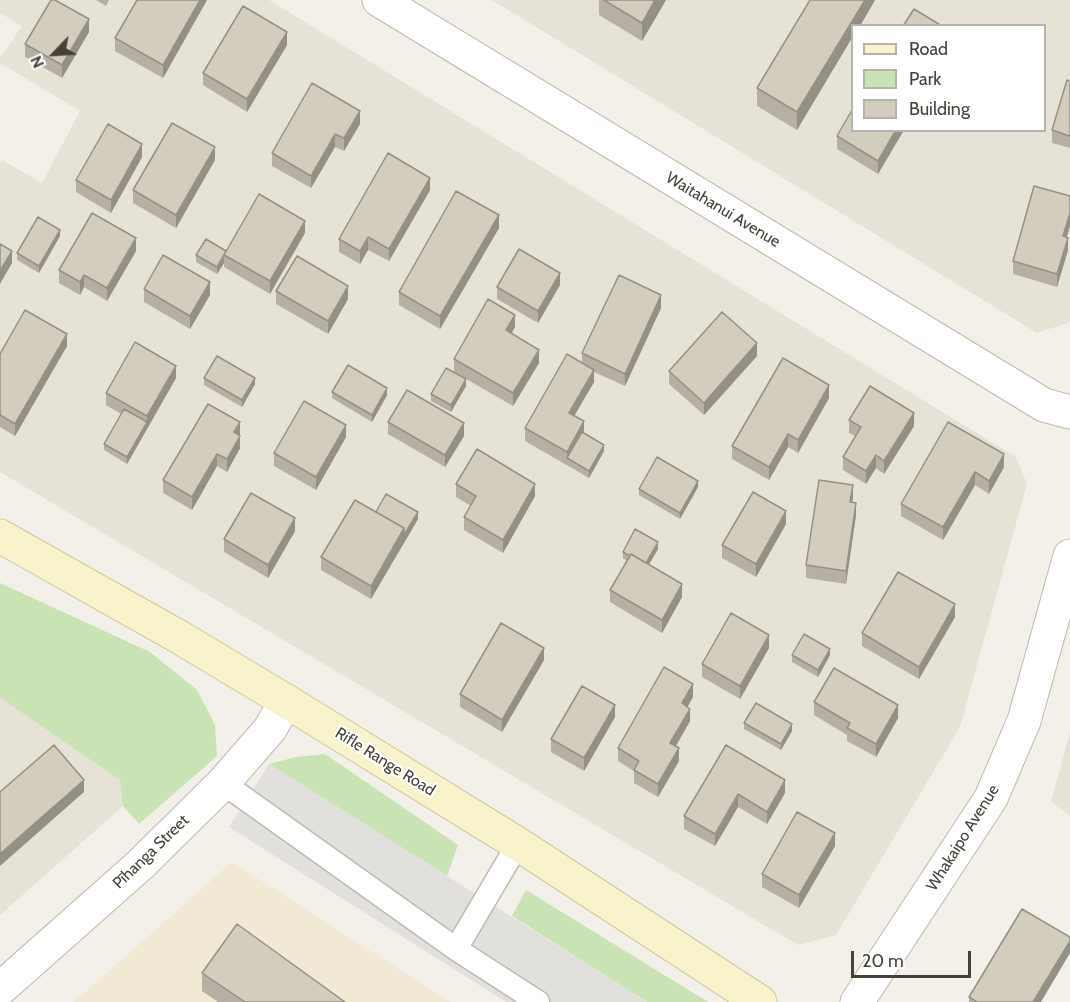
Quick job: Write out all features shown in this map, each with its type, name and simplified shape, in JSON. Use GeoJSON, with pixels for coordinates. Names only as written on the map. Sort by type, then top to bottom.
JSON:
{"type":"FeatureCollection","features":[{"type":"Feature","properties":{"kind":"street","name":"Waitahanui Avenue"},"geometry":{"type":"LineString","coordinates":[[379,0],[1044,405],[1070,412]]}},
{"type":"Feature","properties":{"kind":"street","name":"Rifle Range Road"},"geometry":{"type":"LineString","coordinates":[[0,536],[182,638],[286,701],[518,844],[760,1002]]}},
{"type":"Feature","properties":{"kind":"street","name":"Whakaipo Avenue"},"geometry":{"type":"LineString","coordinates":[[857,1002],[991,798],[1023,722],[1070,556]]}},
{"type":"Feature","properties":{"kind":"street","name":"Pīhanga Street"},"geometry":{"type":"LineString","coordinates":[[0,989],[140,865],[222,783],[270,729],[286,701]]}},
{"type":"Feature","properties":{"kind":"lane"},"geometry":{"type":"LineString","coordinates":[[222,783],[456,949],[538,1002]]}},
{"type":"Feature","properties":{"kind":"lane"},"geometry":{"type":"LineString","coordinates":[[456,949],[518,844]]}},
{"type":"Feature","properties":{"kind":"shaded area"},"geometry":{"type":"Polygon","coordinates":[[[0,0],[269,0],[1016,457],[1027,484],[960,727],[836,935],[798,945],[0,472],[0,164],[2,160],[42,183],[80,111],[0,63],[0,58],[22,26],[0,13],[0,0]]]}},
{"type":"Feature","properties":{"kind":"shaded area"},"geometry":{"type":"Polygon","coordinates":[[[492,0],[1070,0],[1070,322],[1037,333],[492,0]]]}},
{"type":"Feature","properties":{"kind":"shaded area"},"geometry":{"type":"Polygon","coordinates":[[[0,698],[120,780],[123,806],[0,915],[0,698]]]}},
{"type":"Feature","properties":{"kind":"shaded area"},"geometry":{"type":"Polygon","coordinates":[[[1070,732],[1070,816],[1051,802],[1070,732]]]}},
{"type":"Feature","properties":{"kind":"shaded area"},"geometry":{"type":"Polygon","coordinates":[[[269,764],[647,1002],[506,1002],[229,827],[269,764]]]}},
{"type":"Feature","properties":{"kind":"shaded area"},"geometry":{"type":"Polygon","coordinates":[[[232,862],[450,1002],[74,1002],[232,862]]]}},
{"type":"Feature","properties":{"kind":"green space"},"geometry":{"type":"Polygon","coordinates":[[[0,583],[150,652],[197,690],[215,725],[217,756],[139,824],[123,806],[120,780],[0,698],[0,583]]]}},
{"type":"Feature","properties":{"kind":"green space"},"geometry":{"type":"Polygon","coordinates":[[[325,754],[458,845],[447,876],[269,764],[296,757],[325,754]]]}},
{"type":"Feature","properties":{"kind":"green space"},"geometry":{"type":"Polygon","coordinates":[[[526,890],[708,1002],[647,1002],[512,916],[526,890]]]}},
{"type":"Feature","properties":{"kind":"building"},"geometry":{"type":"Polygon","coordinates":[[[51,0],[89,19],[62,65],[25,44],[51,0]]]}},
{"type":"Feature","properties":{"kind":"building"},"geometry":{"type":"Polygon","coordinates":[[[137,0],[200,0],[163,65],[115,38],[137,0]]]}},
{"type":"Feature","properties":{"kind":"building"},"geometry":{"type":"Polygon","coordinates":[[[604,0],[655,0],[642,23],[604,0]]]}},
{"type":"Feature","properties":{"kind":"building"},"geometry":{"type":"Polygon","coordinates":[[[810,0],[865,0],[797,112],[757,88],[810,0]]]}},
{"type":"Feature","properties":{"kind":"building"},"geometry":{"type":"Polygon","coordinates":[[[243,6],[287,32],[247,99],[203,73],[243,6]]]}},
{"type":"Feature","properties":{"kind":"building"},"geometry":{"type":"Polygon","coordinates":[[[914,9],[939,24],[904,24],[914,9]]]}},
{"type":"Feature","properties":{"kind":"building"},"geometry":{"type":"Polygon","coordinates":[[[1067,80],[1070,81],[1070,136],[1052,130],[1067,80]]]}},
{"type":"Feature","properties":{"kind":"building"},"geometry":{"type":"Polygon","coordinates":[[[312,83],[360,111],[344,138],[335,134],[311,176],[272,153],[312,83]]]}},
{"type":"Feature","properties":{"kind":"building"},"geometry":{"type":"Polygon","coordinates":[[[851,112],[851,132],[895,132],[878,161],[837,136],[851,112]]]}},
{"type":"Feature","properties":{"kind":"building"},"geometry":{"type":"Polygon","coordinates":[[[172,123],[215,147],[176,215],[133,190],[172,123]]]}},
{"type":"Feature","properties":{"kind":"building"},"geometry":{"type":"Polygon","coordinates":[[[108,124],[142,144],[111,200],[76,180],[108,124]]]}},
{"type":"Feature","properties":{"kind":"building"},"geometry":{"type":"Polygon","coordinates":[[[388,153],[430,178],[389,249],[368,237],[360,251],[339,239],[388,153]]]}},
{"type":"Feature","properties":{"kind":"building"},"geometry":{"type":"Polygon","coordinates":[[[1034,186],[1070,196],[1070,213],[1063,236],[1068,238],[1057,274],[1013,261],[1034,186]]]}},
{"type":"Feature","properties":{"kind":"building"},"geometry":{"type":"Polygon","coordinates":[[[456,191],[499,215],[440,316],[399,292],[456,191]]]}},
{"type":"Feature","properties":{"kind":"building"},"geometry":{"type":"Polygon","coordinates":[[[259,194],[305,221],[270,281],[224,255],[259,194]]]}},
{"type":"Feature","properties":{"kind":"building"},"geometry":{"type":"Polygon","coordinates":[[[92,213],[136,238],[107,288],[84,275],[80,282],[59,270],[92,213]]]}},
{"type":"Feature","properties":{"kind":"building"},"geometry":{"type":"Polygon","coordinates":[[[38,217],[60,230],[39,266],[17,253],[38,217]]]}},
{"type":"Feature","properties":{"kind":"building"},"geometry":{"type":"Polygon","coordinates":[[[206,239],[226,251],[217,267],[196,255],[206,239]]]}},
{"type":"Feature","properties":{"kind":"building"},"geometry":{"type":"Polygon","coordinates":[[[0,244],[12,251],[0,271],[0,244]]]}},
{"type":"Feature","properties":{"kind":"building"},"geometry":{"type":"Polygon","coordinates":[[[519,249],[560,273],[538,311],[497,287],[519,249]]]}},
{"type":"Feature","properties":{"kind":"building"},"geometry":{"type":"Polygon","coordinates":[[[163,255],[210,282],[190,316],[144,289],[163,255]]]}},
{"type":"Feature","properties":{"kind":"building"},"geometry":{"type":"Polygon","coordinates":[[[297,256],[348,286],[328,321],[276,291],[297,256]]]}},
{"type":"Feature","properties":{"kind":"building"},"geometry":{"type":"Polygon","coordinates":[[[619,275],[661,295],[625,374],[582,353],[619,275]]]}},
{"type":"Feature","properties":{"kind":"building"},"geometry":{"type":"Polygon","coordinates":[[[488,299],[515,315],[506,330],[539,350],[513,393],[454,359],[488,299]]]}},
{"type":"Feature","properties":{"kind":"building"},"geometry":{"type":"Polygon","coordinates":[[[25,310],[67,334],[15,424],[0,415],[0,354],[25,310]]]}},
{"type":"Feature","properties":{"kind":"building"},"geometry":{"type":"Polygon","coordinates":[[[722,312],[757,343],[704,403],[669,371],[722,312]]]}},
{"type":"Feature","properties":{"kind":"building"},"geometry":{"type":"Polygon","coordinates":[[[135,342],[176,366],[147,416],[106,393],[135,342]]]}},
{"type":"Feature","properties":{"kind":"building"},"geometry":{"type":"Polygon","coordinates":[[[567,354],[594,370],[569,413],[584,421],[567,452],[525,428],[567,354]]]}},
{"type":"Feature","properties":{"kind":"building"},"geometry":{"type":"Polygon","coordinates":[[[217,356],[255,378],[242,400],[204,378],[217,356]]]}},
{"type":"Feature","properties":{"kind":"building"},"geometry":{"type":"Polygon","coordinates":[[[783,358],[829,385],[798,440],[788,434],[769,467],[732,446],[783,358]]]}},
{"type":"Feature","properties":{"kind":"building"},"geometry":{"type":"Polygon","coordinates":[[[348,365],[387,388],[372,415],[332,392],[348,365]]]}},
{"type":"Feature","properties":{"kind":"building"},"geometry":{"type":"Polygon","coordinates":[[[446,368],[466,379],[451,405],[431,394],[446,368]]]}},
{"type":"Feature","properties":{"kind":"building"},"geometry":{"type":"Polygon","coordinates":[[[870,386],[914,413],[884,461],[876,455],[866,471],[843,457],[861,427],[849,420],[870,386]]]}},
{"type":"Feature","properties":{"kind":"building"},"geometry":{"type":"Polygon","coordinates":[[[407,390],[464,423],[445,455],[388,422],[407,390]]]}},
{"type":"Feature","properties":{"kind":"building"},"geometry":{"type":"Polygon","coordinates":[[[304,401],[346,425],[316,477],[274,453],[304,401]]]}},
{"type":"Feature","properties":{"kind":"building"},"geometry":{"type":"Polygon","coordinates":[[[208,404],[240,422],[234,432],[240,436],[227,459],[217,454],[192,497],[163,480],[208,404]]]}},
{"type":"Feature","properties":{"kind":"building"},"geometry":{"type":"Polygon","coordinates":[[[124,409],[147,422],[127,457],[104,444],[124,409]]]}},
{"type":"Feature","properties":{"kind":"building"},"geometry":{"type":"Polygon","coordinates":[[[948,422],[1004,454],[989,481],[975,472],[943,527],[901,504],[948,422]]]}},
{"type":"Feature","properties":{"kind":"building"},"geometry":{"type":"Polygon","coordinates":[[[582,432],[604,445],[589,471],[567,458],[582,432]]]}},
{"type":"Feature","properties":{"kind":"building"},"geometry":{"type":"Polygon","coordinates":[[[477,449],[535,484],[503,540],[464,517],[476,496],[456,484],[477,449]]]}},
{"type":"Feature","properties":{"kind":"building"},"geometry":{"type":"Polygon","coordinates":[[[657,457],[698,481],[680,513],[639,489],[657,457]]]}},
{"type":"Feature","properties":{"kind":"building"},"geometry":{"type":"Polygon","coordinates":[[[819,480],[853,485],[850,502],[856,503],[846,571],[806,565],[819,480]]]}},
{"type":"Feature","properties":{"kind":"building"},"geometry":{"type":"Polygon","coordinates":[[[753,492],[786,511],[756,564],[722,545],[753,492]]]}},
{"type":"Feature","properties":{"kind":"building"},"geometry":{"type":"Polygon","coordinates":[[[251,493],[295,518],[268,565],[224,539],[251,493]]]}},
{"type":"Feature","properties":{"kind":"building"},"geometry":{"type":"Polygon","coordinates":[[[386,494],[418,512],[404,535],[404,528],[376,512],[386,494]]]}},
{"type":"Feature","properties":{"kind":"building"},"geometry":{"type":"Polygon","coordinates":[[[355,500],[404,528],[371,586],[321,557],[355,500]]]}},
{"type":"Feature","properties":{"kind":"building"},"geometry":{"type":"Polygon","coordinates":[[[635,529],[658,542],[646,563],[623,552],[635,529]]]}},
{"type":"Feature","properties":{"kind":"building"},"geometry":{"type":"Polygon","coordinates":[[[631,554],[682,584],[662,620],[610,590],[631,554]]]}},
{"type":"Feature","properties":{"kind":"building"},"geometry":{"type":"Polygon","coordinates":[[[898,572],[955,604],[919,667],[862,633],[898,572]]]}},
{"type":"Feature","properties":{"kind":"building"},"geometry":{"type":"Polygon","coordinates":[[[731,613],[769,635],[740,686],[702,664],[731,613]]]}},
{"type":"Feature","properties":{"kind":"building"},"geometry":{"type":"Polygon","coordinates":[[[501,623],[544,648],[502,720],[460,694],[501,623]]]}},
{"type":"Feature","properties":{"kind":"building"},"geometry":{"type":"Polygon","coordinates":[[[804,634],[830,649],[818,670],[792,655],[804,634]]]}},
{"type":"Feature","properties":{"kind":"building"},"geometry":{"type":"Polygon","coordinates":[[[664,667],[693,684],[682,703],[690,709],[670,743],[679,748],[658,784],[634,770],[639,761],[618,748],[664,667]]]}},
{"type":"Feature","properties":{"kind":"building"},"geometry":{"type":"Polygon","coordinates":[[[834,668],[898,705],[876,744],[847,728],[850,723],[814,702],[834,668]]]}},
{"type":"Feature","properties":{"kind":"building"},"geometry":{"type":"Polygon","coordinates":[[[582,686],[615,705],[584,758],[551,739],[582,686]]]}},
{"type":"Feature","properties":{"kind":"building"},"geometry":{"type":"Polygon","coordinates":[[[756,703],[792,724],[781,744],[744,723],[756,703]]]}},
{"type":"Feature","properties":{"kind":"building"},"geometry":{"type":"Polygon","coordinates":[[[54,745],[84,780],[0,854],[0,792],[54,745]]]}},
{"type":"Feature","properties":{"kind":"building"},"geometry":{"type":"Polygon","coordinates":[[[726,745],[785,780],[767,812],[738,794],[715,834],[684,816],[726,745]]]}},
{"type":"Feature","properties":{"kind":"building"},"geometry":{"type":"Polygon","coordinates":[[[797,812],[835,833],[799,895],[762,874],[797,812]]]}},
{"type":"Feature","properties":{"kind":"building"},"geometry":{"type":"Polygon","coordinates":[[[1022,909],[1070,937],[1070,941],[1033,1002],[977,1002],[969,997],[1022,909]]]}},
{"type":"Feature","properties":{"kind":"building"},"geometry":{"type":"Polygon","coordinates":[[[237,924],[345,1002],[245,1002],[202,973],[237,924]]]}}]}
